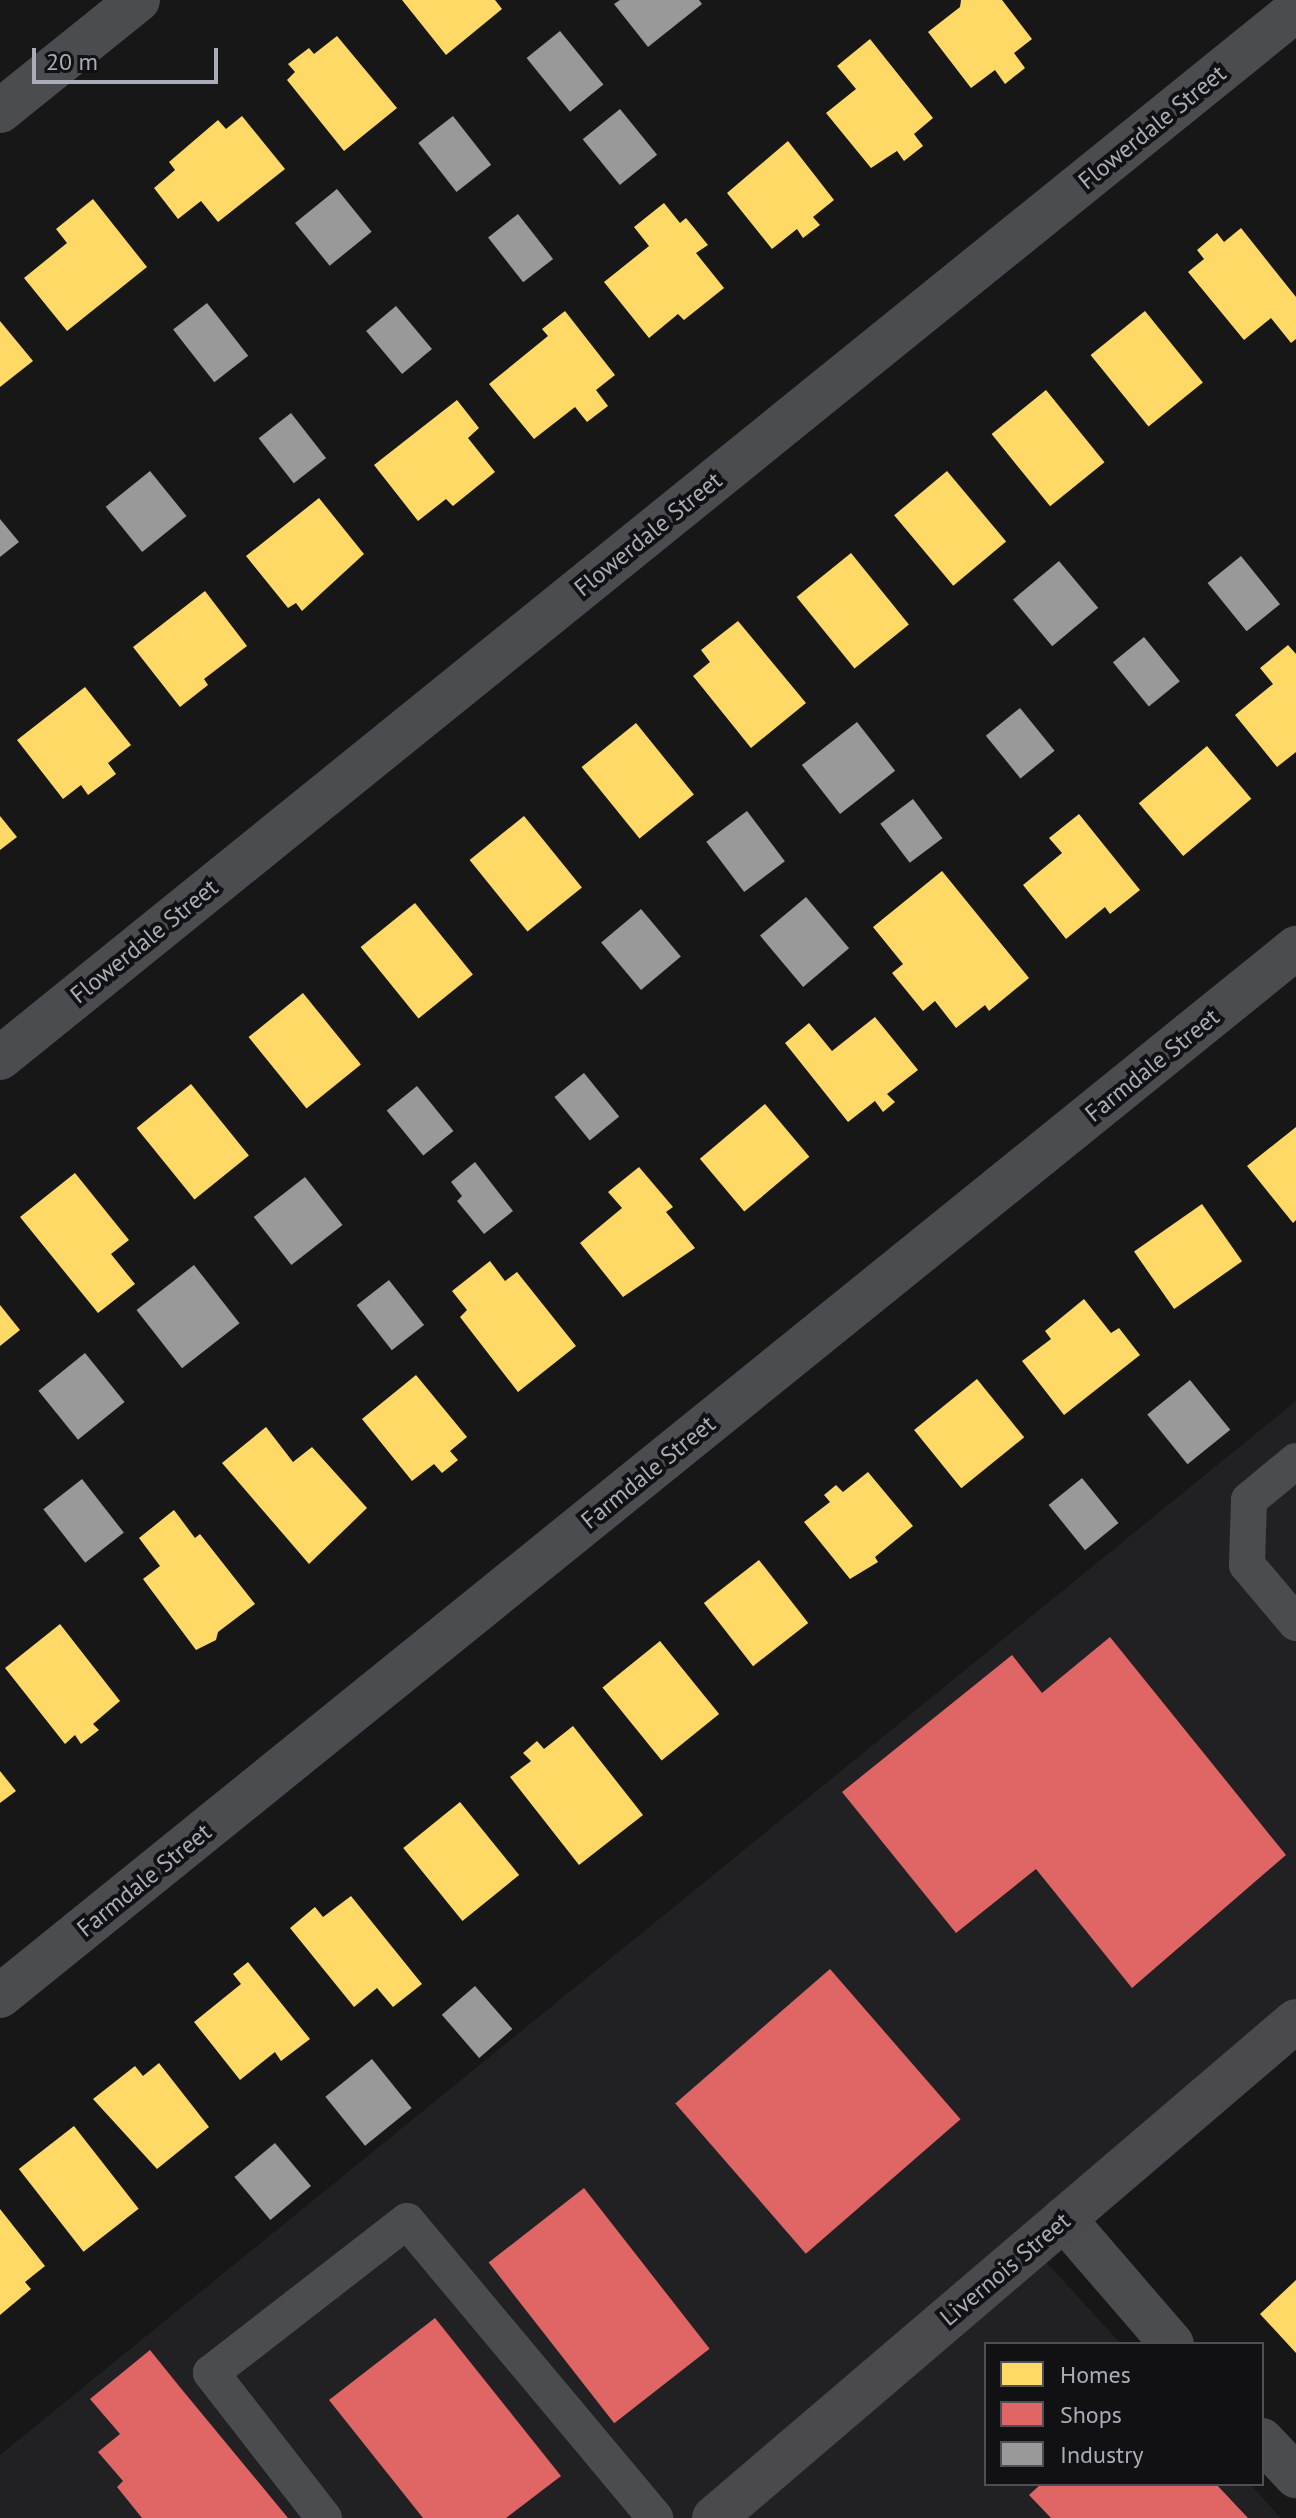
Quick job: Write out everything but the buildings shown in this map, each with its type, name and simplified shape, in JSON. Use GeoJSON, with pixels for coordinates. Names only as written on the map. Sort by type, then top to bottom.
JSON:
{"type":"FeatureCollection","features":[{"type":"Feature","properties":{"kind":"street"},"geometry":{"type":"LineString","coordinates":[[0,111],[138,0]]}},
{"type":"Feature","properties":{"kind":"street","name":"Flowerdale Street"},"geometry":{"type":"LineString","coordinates":[[0,1058],[1296,10]]}},
{"type":"Feature","properties":{"kind":"street","name":"Farmdale Street"},"geometry":{"type":"LineString","coordinates":[[0,1996],[1296,948]]}},
{"type":"Feature","properties":{"kind":"street","name":"Livernois Street"},"geometry":{"type":"LineString","coordinates":[[714,2518],[1296,2021]]}},
{"type":"Feature","properties":{"kind":"street"},"geometry":{"type":"LineString","coordinates":[[1064,2219],[1170,2342]]}},
{"type":"Feature","properties":{"kind":"street"},"geometry":{"type":"LineString","coordinates":[[1264,2442],[1296,2476]]}},
{"type":"Feature","properties":{"kind":"lane"},"geometry":{"type":"LineString","coordinates":[[1296,1461],[1249,1500],[1247,1565],[1296,1623]]}},
{"type":"Feature","properties":{"kind":"lane"},"geometry":{"type":"LineString","coordinates":[[324,2518],[211,2373],[407,2221],[655,2518]]}},
{"type":"Feature","properties":{"kind":"shaded area"},"geometry":{"type":"Polygon","coordinates":[[[1296,1401],[1296,2020],[1027,2241],[1119,2342],[984,2342],[984,2486],[1252,2486],[1281,2518],[0,2518],[0,2455],[1296,1401]]]}}]}
